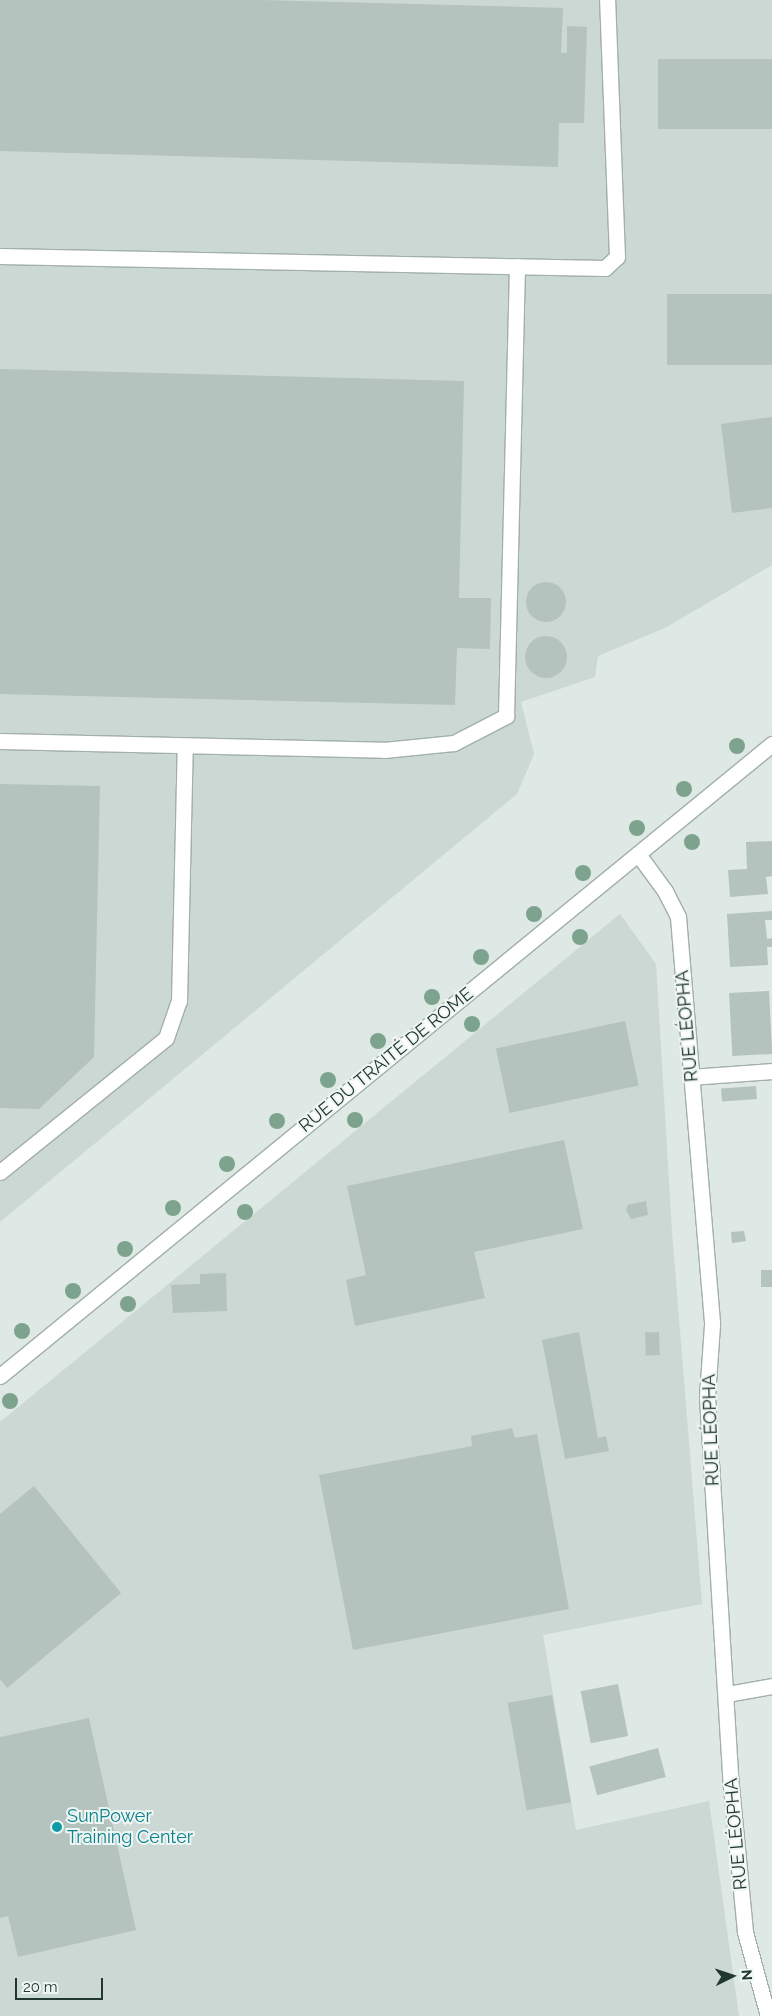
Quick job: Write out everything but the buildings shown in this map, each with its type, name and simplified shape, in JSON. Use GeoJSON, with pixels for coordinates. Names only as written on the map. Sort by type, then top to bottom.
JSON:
{"type":"FeatureCollection","features":[{"type":"Feature","properties":{"kind":"street"},"geometry":{"type":"LineString","coordinates":[[0,256],[606,268],[617,257],[607,0]]}},
{"type":"Feature","properties":{"kind":"street"},"geometry":{"type":"LineString","coordinates":[[0,741],[394,749],[454,743],[506,716],[517,266]]}},
{"type":"Feature","properties":{"kind":"street","name":"RUE DU TRAITÉ DE ROME"},"geometry":{"type":"LineString","coordinates":[[0,1376],[772,744]]}},
{"type":"Feature","properties":{"kind":"street"},"geometry":{"type":"LineString","coordinates":[[0,1172],[166,1038],[179,1001],[185,746]]}},
{"type":"Feature","properties":{"kind":"street","name":"RUE LÉOPHA"},"geometry":{"type":"LineString","coordinates":[[638,854],[665,891],[678,917],[712,1325],[706,1397],[727,1694],[731,1786],[745,1932],[768,2016]]}},
{"type":"Feature","properties":{"kind":"street"},"geometry":{"type":"LineString","coordinates":[[692,1077],[772,1071]]}},
{"type":"Feature","properties":{"kind":"street"},"geometry":{"type":"LineString","coordinates":[[727,1694],[772,1686]]}},
{"type":"Feature","properties":{"kind":"shaded area"},"geometry":{"type":"Polygon","coordinates":[[[0,0],[772,0],[772,565],[665,628],[598,656],[595,677],[521,702],[534,754],[517,794],[0,1222],[0,0]]]}},
{"type":"Feature","properties":{"kind":"shaded area"},"geometry":{"type":"Polygon","coordinates":[[[620,914],[656,964],[672,1231],[702,1604],[543,1635],[576,1830],[709,1801],[739,2016],[0,2016],[0,1422],[620,914]]]}},
{"type":"Feature","properties":{"kind":"place","name":"SunPower Training Center"},"geometry":{"type":"Point","coordinates":[57,1827]}}]}
